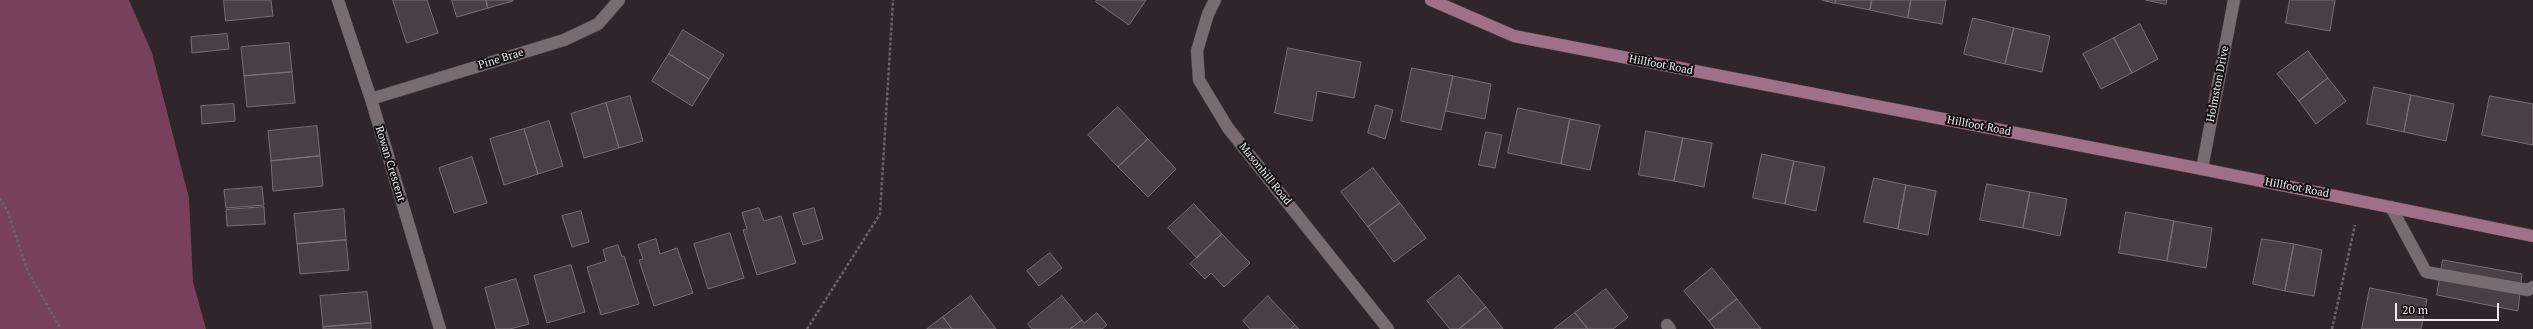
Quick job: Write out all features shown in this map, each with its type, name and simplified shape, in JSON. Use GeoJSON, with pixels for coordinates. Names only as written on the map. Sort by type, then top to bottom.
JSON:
{"type":"FeatureCollection","features":[{"type":"Feature","properties":{"kind":"street","name":"Rowan Crescent"},"geometry":{"type":"LineString","coordinates":[[338,0],[371,99],[440,329]]}},
{"type":"Feature","properties":{"kind":"street","name":"Pine Brae"},"geometry":{"type":"LineString","coordinates":[[371,99],[564,40],[598,24],[620,0]]}},
{"type":"Feature","properties":{"kind":"street","name":"Masonhill Road"},"geometry":{"type":"LineString","coordinates":[[1215,0],[1208,14],[1197,51],[1199,80],[1228,128],[1388,329]]}},
{"type":"Feature","properties":{"kind":"street","name":"Hillfoot Road"},"geometry":{"type":"LineString","coordinates":[[1431,0],[1514,36],[2202,169],[2533,236]]}},
{"type":"Feature","properties":{"kind":"street","name":"Holmston Drive"},"geometry":{"type":"LineString","coordinates":[[2202,169],[2234,0]]}},
{"type":"Feature","properties":{"kind":"street"},"geometry":{"type":"LineString","coordinates":[[2391,207],[2426,272],[2528,290],[2533,287]]}},
{"type":"Feature","properties":{"kind":"path"},"geometry":{"type":"LineString","coordinates":[[807,329],[880,214],[893,0]]}},
{"type":"Feature","properties":{"kind":"path"},"geometry":{"type":"LineString","coordinates":[[0,198],[7,210],[28,272],[60,329]]}},
{"type":"Feature","properties":{"kind":"path"},"geometry":{"type":"LineString","coordinates":[[2332,329],[2360,201]]}},
{"type":"Feature","properties":{"kind":"shaded area"},"geometry":{"type":"Polygon","coordinates":[[[0,0],[129,0],[152,53],[189,198],[193,282],[206,329],[0,329],[0,0]]]}},
{"type":"Feature","properties":{"kind":"building"},"geometry":{"type":"Polygon","coordinates":[[[224,0],[271,0],[273,16],[226,21],[224,0]]]}},
{"type":"Feature","properties":{"kind":"building"},"geometry":{"type":"Polygon","coordinates":[[[393,0],[427,0],[438,33],[407,43],[393,0]]]}},
{"type":"Feature","properties":{"kind":"building"},"geometry":{"type":"Polygon","coordinates":[[[452,0],[486,0],[488,8],[457,17],[452,0]]]}},
{"type":"Feature","properties":{"kind":"building"},"geometry":{"type":"Polygon","coordinates":[[[486,0],[513,0],[513,1],[488,8],[486,0]]]}},
{"type":"Feature","properties":{"kind":"building"},"geometry":{"type":"Polygon","coordinates":[[[1097,0],[1146,0],[1129,25],[1096,2],[1097,0]]]}},
{"type":"Feature","properties":{"kind":"building"},"geometry":{"type":"Polygon","coordinates":[[[1822,0],[1836,0],[1835,3],[1822,0]]]}},
{"type":"Feature","properties":{"kind":"building"},"geometry":{"type":"Polygon","coordinates":[[[1836,0],[1872,0],[1870,10],[1835,3],[1836,0]]]}},
{"type":"Feature","properties":{"kind":"building"},"geometry":{"type":"Polygon","coordinates":[[[1872,0],[1911,0],[1908,18],[1870,10],[1872,0]]]}},
{"type":"Feature","properties":{"kind":"building"},"geometry":{"type":"Polygon","coordinates":[[[1911,0],[1946,0],[1942,24],[1908,18],[1911,0]]]}},
{"type":"Feature","properties":{"kind":"building"},"geometry":{"type":"Polygon","coordinates":[[[2146,0],[2167,0],[2166,4],[2146,0]]]}},
{"type":"Feature","properties":{"kind":"building"},"geometry":{"type":"Polygon","coordinates":[[[2290,0],[2335,0],[2330,31],[2286,23],[2290,0]]]}},
{"type":"Feature","properties":{"kind":"building"},"geometry":{"type":"Polygon","coordinates":[[[1973,18],[2014,28],[2005,64],[1964,54],[1973,18]]]}},
{"type":"Feature","properties":{"kind":"building"},"geometry":{"type":"Polygon","coordinates":[[[2140,24],[2158,59],[2132,73],[2114,38],[2140,24]]]}},
{"type":"Feature","properties":{"kind":"building"},"geometry":{"type":"Polygon","coordinates":[[[2014,28],[2050,36],[2042,72],[2005,64],[2014,28]]]}},
{"type":"Feature","properties":{"kind":"building"},"geometry":{"type":"Polygon","coordinates":[[[683,30],[724,55],[709,79],[669,54],[683,30]]]}},
{"type":"Feature","properties":{"kind":"building"},"geometry":{"type":"Polygon","coordinates":[[[227,34],[229,49],[192,53],[191,37],[227,34]]]}},
{"type":"Feature","properties":{"kind":"building"},"geometry":{"type":"Polygon","coordinates":[[[2114,38],[2132,73],[2101,89],[2083,54],[2114,38]]]}},
{"type":"Feature","properties":{"kind":"building"},"geometry":{"type":"Polygon","coordinates":[[[289,43],[292,72],[244,76],[241,47],[289,43]]]}},
{"type":"Feature","properties":{"kind":"building"},"geometry":{"type":"Polygon","coordinates":[[[1288,48],[1361,62],[1354,98],[1317,91],[1312,121],[1275,113],[1288,48]]]}},
{"type":"Feature","properties":{"kind":"building"},"geometry":{"type":"Polygon","coordinates":[[[2308,51],[2328,78],[2299,101],[2277,74],[2308,51]]]}},
{"type":"Feature","properties":{"kind":"building"},"geometry":{"type":"Polygon","coordinates":[[[669,54],[709,79],[692,106],[652,81],[669,54]]]}},
{"type":"Feature","properties":{"kind":"building"},"geometry":{"type":"Polygon","coordinates":[[[1412,68],[1453,76],[1441,130],[1401,121],[1412,68]]]}},
{"type":"Feature","properties":{"kind":"building"},"geometry":{"type":"Polygon","coordinates":[[[292,72],[295,103],[247,107],[244,76],[292,72]]]}},
{"type":"Feature","properties":{"kind":"building"},"geometry":{"type":"Polygon","coordinates":[[[1453,76],[1491,84],[1485,119],[1446,111],[1453,76]]]}},
{"type":"Feature","properties":{"kind":"building"},"geometry":{"type":"Polygon","coordinates":[[[2328,78],[2346,101],[2316,124],[2299,101],[2328,78]]]}},
{"type":"Feature","properties":{"kind":"building"},"geometry":{"type":"Polygon","coordinates":[[[2374,87],[2411,95],[2404,132],[2367,124],[2374,87]]]}},
{"type":"Feature","properties":{"kind":"building"},"geometry":{"type":"Polygon","coordinates":[[[2411,95],[2454,104],[2446,141],[2404,132],[2411,95]]]}},
{"type":"Feature","properties":{"kind":"building"},"geometry":{"type":"Polygon","coordinates":[[[630,96],[643,141],[619,148],[606,103],[630,96]]]}},
{"type":"Feature","properties":{"kind":"building"},"geometry":{"type":"Polygon","coordinates":[[[2490,96],[2533,104],[2533,145],[2482,135],[2490,96]]]}},
{"type":"Feature","properties":{"kind":"building"},"geometry":{"type":"Polygon","coordinates":[[[606,103],[619,148],[584,158],[571,114],[606,103]]]}},
{"type":"Feature","properties":{"kind":"building"},"geometry":{"type":"Polygon","coordinates":[[[234,104],[235,121],[202,124],[201,106],[234,104]]]}},
{"type":"Feature","properties":{"kind":"building"},"geometry":{"type":"Polygon","coordinates":[[[1376,105],[1393,110],[1385,139],[1368,133],[1376,105]]]}},
{"type":"Feature","properties":{"kind":"building"},"geometry":{"type":"Polygon","coordinates":[[[1118,107],[1148,139],[1118,167],[1088,135],[1118,107]]]}},
{"type":"Feature","properties":{"kind":"building"},"geometry":{"type":"Polygon","coordinates":[[[1518,108],[1570,119],[1561,164],[1508,153],[1518,108]]]}},
{"type":"Feature","properties":{"kind":"building"},"geometry":{"type":"Polygon","coordinates":[[[1570,119],[1600,125],[1590,170],[1561,164],[1570,119]]]}},
{"type":"Feature","properties":{"kind":"building"},"geometry":{"type":"Polygon","coordinates":[[[549,121],[563,166],[538,174],[524,129],[549,121]]]}},
{"type":"Feature","properties":{"kind":"building"},"geometry":{"type":"Polygon","coordinates":[[[317,126],[320,156],[271,161],[268,131],[317,126]]]}},
{"type":"Feature","properties":{"kind":"building"},"geometry":{"type":"Polygon","coordinates":[[[524,129],[538,174],[504,185],[490,139],[524,129]]]}},
{"type":"Feature","properties":{"kind":"building"},"geometry":{"type":"Polygon","coordinates":[[[1646,131],[1683,138],[1674,181],[1639,175],[1646,131]]]}},
{"type":"Feature","properties":{"kind":"building"},"geometry":{"type":"Polygon","coordinates":[[[1486,132],[1502,135],[1495,168],[1479,165],[1486,132]]]}},
{"type":"Feature","properties":{"kind":"building"},"geometry":{"type":"Polygon","coordinates":[[[1683,138],[1712,143],[1704,187],[1674,181],[1683,138]]]}},
{"type":"Feature","properties":{"kind":"building"},"geometry":{"type":"Polygon","coordinates":[[[1148,139],[1176,169],[1148,197],[1118,167],[1148,139]]]}},
{"type":"Feature","properties":{"kind":"building"},"geometry":{"type":"Polygon","coordinates":[[[1762,154],[1794,161],[1785,204],[1753,198],[1762,154]]]}},
{"type":"Feature","properties":{"kind":"building"},"geometry":{"type":"Polygon","coordinates":[[[320,156],[323,186],[273,191],[271,161],[320,156]]]}},
{"type":"Feature","properties":{"kind":"building"},"geometry":{"type":"Polygon","coordinates":[[[472,157],[487,203],[454,213],[439,168],[472,157]]]}},
{"type":"Feature","properties":{"kind":"building"},"geometry":{"type":"Polygon","coordinates":[[[1794,161],[1825,167],[1816,211],[1785,204],[1794,161]]]}},
{"type":"Feature","properties":{"kind":"building"},"geometry":{"type":"Polygon","coordinates":[[[1373,168],[1400,203],[1368,227],[1341,192],[1373,168]]]}},
{"type":"Feature","properties":{"kind":"building"},"geometry":{"type":"Polygon","coordinates":[[[1874,178],[1906,185],[1898,229],[1864,222],[1874,178]]]}},
{"type":"Feature","properties":{"kind":"building"},"geometry":{"type":"Polygon","coordinates":[[[1987,184],[2030,192],[2023,228],[1980,220],[1987,184]]]}},
{"type":"Feature","properties":{"kind":"building"},"geometry":{"type":"Polygon","coordinates":[[[1906,185],[1936,191],[1928,235],[1898,229],[1906,185]]]}},
{"type":"Feature","properties":{"kind":"building"},"geometry":{"type":"Polygon","coordinates":[[[262,187],[264,205],[226,208],[224,190],[262,187]]]}},
{"type":"Feature","properties":{"kind":"building"},"geometry":{"type":"Polygon","coordinates":[[[2030,192],[2067,199],[2060,236],[2023,228],[2030,192]]]}},
{"type":"Feature","properties":{"kind":"building"},"geometry":{"type":"Polygon","coordinates":[[[1400,203],[1426,238],[1394,262],[1368,227],[1400,203]]]}},
{"type":"Feature","properties":{"kind":"building"},"geometry":{"type":"Polygon","coordinates":[[[1194,204],[1222,234],[1197,258],[1168,228],[1194,204]]]}},
{"type":"Feature","properties":{"kind":"building"},"geometry":{"type":"Polygon","coordinates":[[[264,207],[265,224],[227,226],[226,210],[264,207]]]}},
{"type":"Feature","properties":{"kind":"building"},"geometry":{"type":"Polygon","coordinates":[[[759,208],[764,221],[781,216],[796,263],[757,275],[743,230],[747,229],[742,213],[759,208]]]}},
{"type":"Feature","properties":{"kind":"building"},"geometry":{"type":"Polygon","coordinates":[[[814,208],[823,239],[803,245],[793,214],[814,208]]]}},
{"type":"Feature","properties":{"kind":"building"},"geometry":{"type":"Polygon","coordinates":[[[344,209],[346,240],[297,244],[294,214],[344,209]]]}},
{"type":"Feature","properties":{"kind":"building"},"geometry":{"type":"Polygon","coordinates":[[[581,211],[589,242],[572,247],[562,216],[581,211]]]}},
{"type":"Feature","properties":{"kind":"building"},"geometry":{"type":"Polygon","coordinates":[[[2126,212],[2174,221],[2167,261],[2119,253],[2126,212]]]}},
{"type":"Feature","properties":{"kind":"building"},"geometry":{"type":"Polygon","coordinates":[[[2174,221],[2212,228],[2206,268],[2167,261],[2174,221]]]}},
{"type":"Feature","properties":{"kind":"building"},"geometry":{"type":"Polygon","coordinates":[[[730,233],[744,278],[708,289],[694,244],[730,233]]]}},
{"type":"Feature","properties":{"kind":"building"},"geometry":{"type":"Polygon","coordinates":[[[1222,234],[1250,263],[1224,287],[1211,273],[1205,279],[1190,264],[1222,234]]]}},
{"type":"Feature","properties":{"kind":"building"},"geometry":{"type":"Polygon","coordinates":[[[656,239],[660,254],[677,248],[693,293],[654,306],[639,260],[643,259],[638,245],[656,239]]]}},
{"type":"Feature","properties":{"kind":"building"},"geometry":{"type":"Polygon","coordinates":[[[2262,239],[2294,244],[2285,291],[2253,284],[2262,239]]]}},
{"type":"Feature","properties":{"kind":"building"},"geometry":{"type":"Polygon","coordinates":[[[346,240],[349,270],[300,274],[297,244],[346,240]]]}},
{"type":"Feature","properties":{"kind":"building"},"geometry":{"type":"Polygon","coordinates":[[[2294,244],[2322,250],[2314,296],[2285,291],[2294,244]]]}},
{"type":"Feature","properties":{"kind":"building"},"geometry":{"type":"Polygon","coordinates":[[[618,245],[622,257],[624,256],[639,304],[601,315],[587,267],[606,261],[603,250],[618,245]]]}},
{"type":"Feature","properties":{"kind":"building"},"geometry":{"type":"Polygon","coordinates":[[[1050,253],[1062,268],[1039,286],[1027,271],[1050,253]]]}},
{"type":"Feature","properties":{"kind":"building"},"geometry":{"type":"Polygon","coordinates":[[[2443,260],[2522,274],[2518,311],[2437,295],[2443,260]]]}},
{"type":"Feature","properties":{"kind":"building"},"geometry":{"type":"Polygon","coordinates":[[[571,265],[585,312],[547,323],[534,276],[571,265]]]}},
{"type":"Feature","properties":{"kind":"building"},"geometry":{"type":"Polygon","coordinates":[[[1712,268],[1737,299],[1709,321],[1684,291],[1712,268]]]}},
{"type":"Feature","properties":{"kind":"building"},"geometry":{"type":"Polygon","coordinates":[[[1459,275],[1486,307],[1459,329],[1450,329],[1427,301],[1459,275]]]}},
{"type":"Feature","properties":{"kind":"building"},"geometry":{"type":"Polygon","coordinates":[[[516,279],[529,324],[510,329],[496,329],[485,288],[516,279]]]}},
{"type":"Feature","properties":{"kind":"building"},"geometry":{"type":"Polygon","coordinates":[[[2370,288],[2427,299],[2421,329],[2362,329],[2370,288]]]}},
{"type":"Feature","properties":{"kind":"building"},"geometry":{"type":"Polygon","coordinates":[[[1606,289],[1628,317],[1613,329],[1588,329],[1575,313],[1606,289]]]}},
{"type":"Feature","properties":{"kind":"building"},"geometry":{"type":"Polygon","coordinates":[[[367,292],[371,323],[323,327],[320,296],[367,292]]]}},
{"type":"Feature","properties":{"kind":"building"},"geometry":{"type":"Polygon","coordinates":[[[971,296],[996,329],[952,329],[943,317],[971,296]]]}},
{"type":"Feature","properties":{"kind":"building"},"geometry":{"type":"Polygon","coordinates":[[[1062,296],[1082,320],[1070,329],[1032,329],[1028,324],[1062,296]]]}},
{"type":"Feature","properties":{"kind":"building"},"geometry":{"type":"Polygon","coordinates":[[[1268,296],[1295,325],[1291,329],[1250,329],[1243,321],[1268,296]]]}},
{"type":"Feature","properties":{"kind":"building"},"geometry":{"type":"Polygon","coordinates":[[[1737,299],[1761,329],[1715,329],[1709,321],[1737,299]]]}},
{"type":"Feature","properties":{"kind":"building"},"geometry":{"type":"Polygon","coordinates":[[[1486,307],[1503,329],[1459,329],[1486,307]]]}},
{"type":"Feature","properties":{"kind":"building"},"geometry":{"type":"Polygon","coordinates":[[[1097,313],[1107,325],[1102,329],[1070,329],[1082,320],[1084,323],[1097,313]]]}},
{"type":"Feature","properties":{"kind":"building"},"geometry":{"type":"Polygon","coordinates":[[[1575,313],[1588,329],[1554,329],[1575,313]]]}},
{"type":"Feature","properties":{"kind":"building"},"geometry":{"type":"Polygon","coordinates":[[[943,317],[952,329],[927,329],[943,317]]]}},
{"type":"Feature","properties":{"kind":"building"},"geometry":{"type":"Polygon","coordinates":[[[371,323],[371,329],[323,329],[323,327],[371,323]]]}},
{"type":"Feature","properties":{"kind":"building"},"geometry":{"type":"Polygon","coordinates":[[[1295,325],[1299,329],[1291,329],[1295,325]]]}}]}
